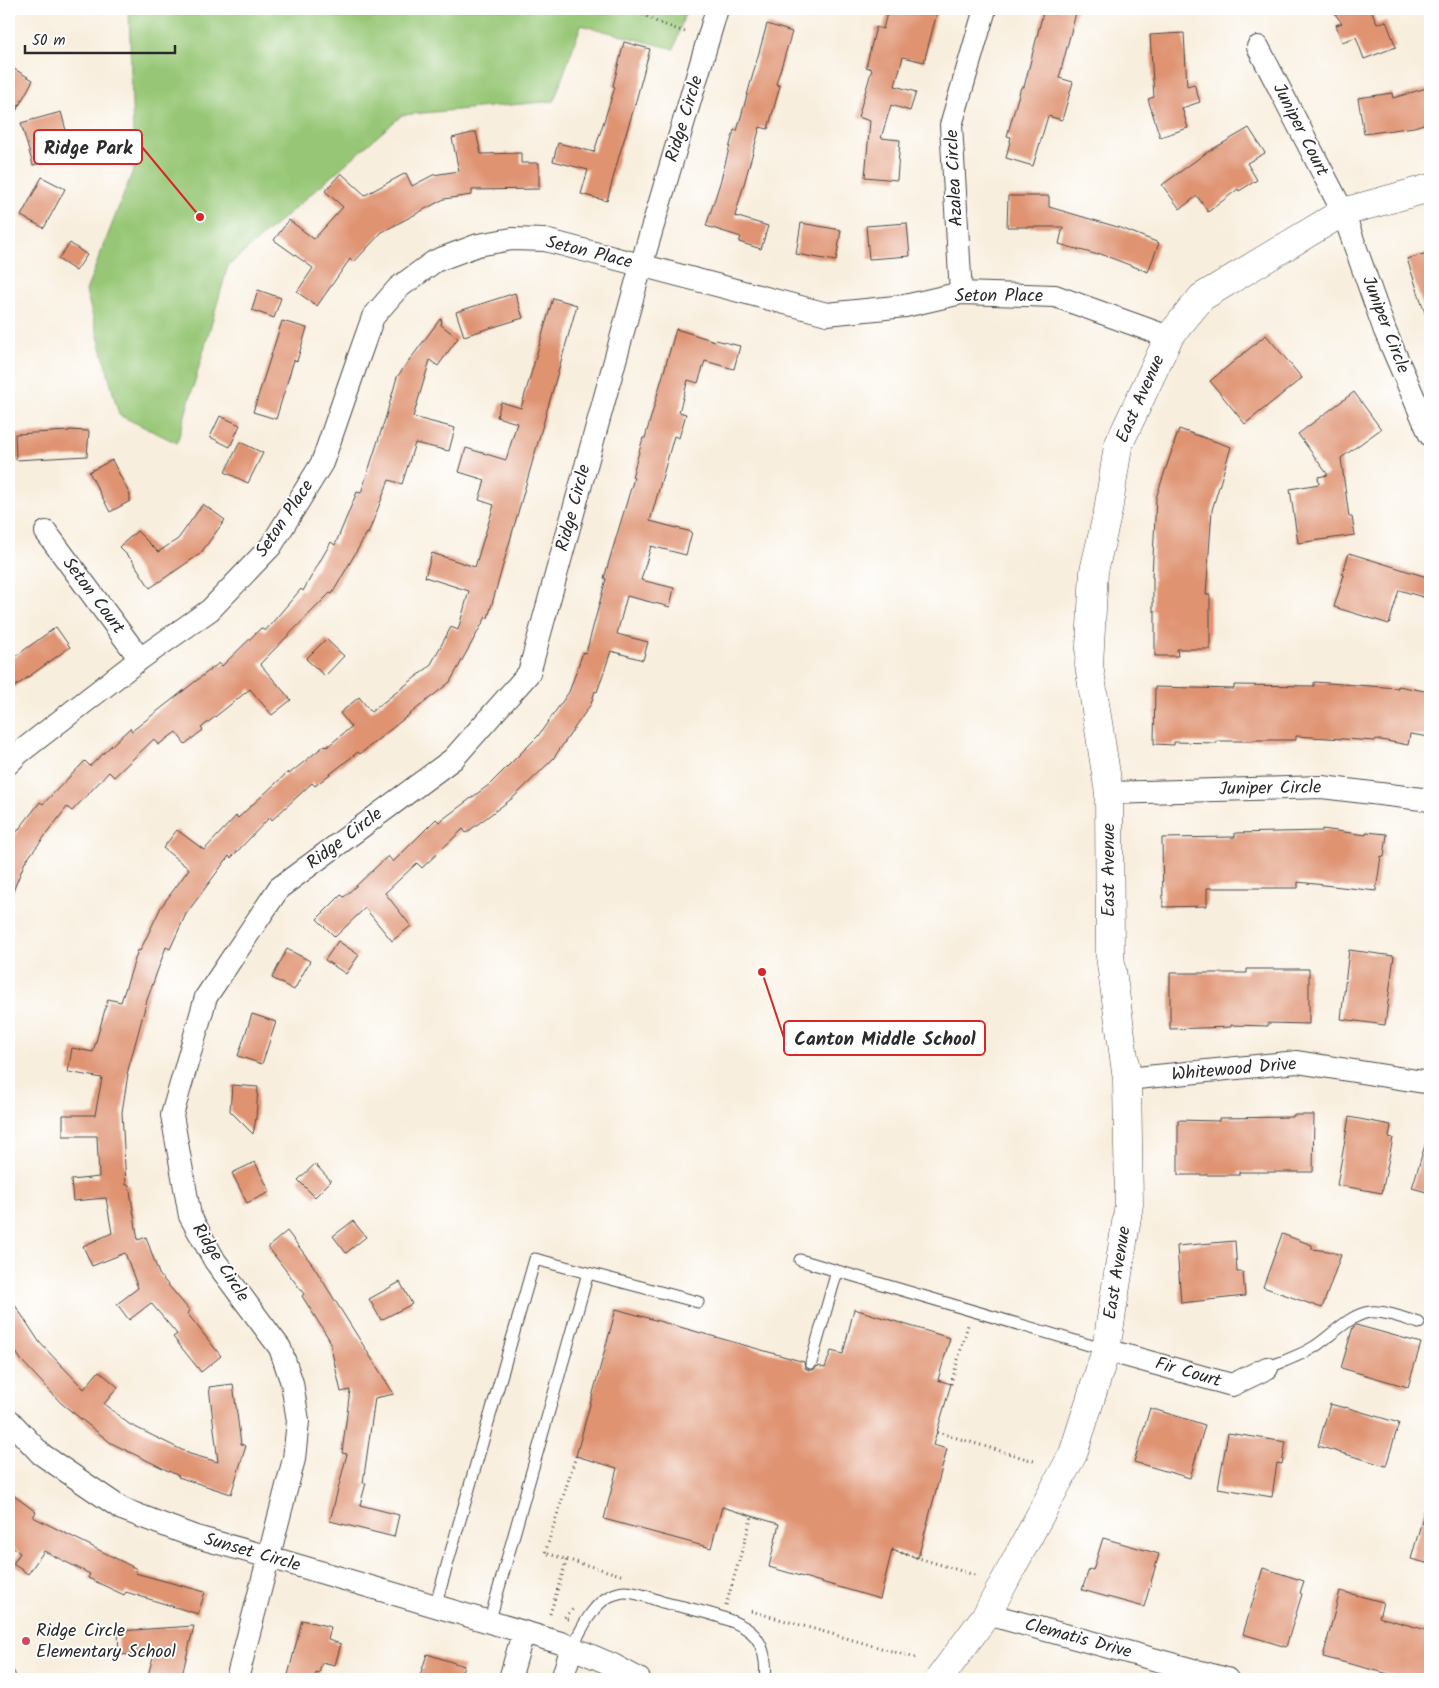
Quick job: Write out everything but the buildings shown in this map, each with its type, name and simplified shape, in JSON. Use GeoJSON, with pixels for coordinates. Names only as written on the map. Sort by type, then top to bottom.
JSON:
{"type":"FeatureCollection","features":[{"type":"Feature","properties":{"kind":"street","name":"Ridge Circle"},"geometry":{"type":"LineString","coordinates":[[237,1679],[294,1459],[298,1421],[292,1383],[280,1348],[215,1261],[190,1216],[172,1114],[206,997],[280,888],[452,759],[529,673],[641,266],[717,9]]}},
{"type":"Feature","properties":{"kind":"street","name":"Azalea Circle"},"geometry":{"type":"LineString","coordinates":[[961,293],[950,126],[985,9]]}},
{"type":"Feature","properties":{"kind":"street","name":"Juniper Court"},"geometry":{"type":"LineString","coordinates":[[1258,47],[1343,212]]}},
{"type":"Feature","properties":{"kind":"street","name":"East Avenue"},"geometry":{"type":"LineString","coordinates":[[939,1679],[987,1614],[1073,1454],[1106,1350],[1129,1204],[1126,1079],[1110,956],[1109,793],[1089,665],[1094,571],[1108,511],[1118,446],[1169,337],[1202,297],[1343,212],[1430,188]]}},
{"type":"Feature","properties":{"kind":"street","name":"Juniper Circle"},"geometry":{"type":"LineString","coordinates":[[1343,212],[1385,331],[1430,435]]}},
{"type":"Feature","properties":{"kind":"street","name":"Seton Place"},"geometry":{"type":"LineString","coordinates":[[9,763],[19,752],[140,660],[210,610],[271,546],[322,463],[356,362],[374,317],[398,288],[435,261],[478,245],[512,239],[545,240],[827,314],[905,306],[961,293],[1055,296],[1169,337]]}},
{"type":"Feature","properties":{"kind":"street","name":"Seton Court"},"geometry":{"type":"LineString","coordinates":[[46,532],[140,660]]}},
{"type":"Feature","properties":{"kind":"street","name":"Juniper Circle"},"geometry":{"type":"LineString","coordinates":[[1109,793],[1322,787],[1430,800]]}},
{"type":"Feature","properties":{"kind":"street","name":"Whitewood Drive"},"geometry":{"type":"LineString","coordinates":[[1126,1079],[1297,1062],[1430,1083]]}},
{"type":"Feature","properties":{"kind":"street","name":"Fir Court"},"geometry":{"type":"LineString","coordinates":[[1106,1350],[1232,1385],[1267,1368]]}},
{"type":"Feature","properties":{"kind":"street","name":"Sunset Circle"},"geometry":{"type":"LineString","coordinates":[[9,1420],[41,1454],[122,1509],[193,1536],[572,1647],[639,1679]]}},
{"type":"Feature","properties":{"kind":"street","name":"Clematis Drive"},"geometry":{"type":"LineString","coordinates":[[987,1614],[1227,1679]]}},
{"type":"Feature","properties":{"kind":"street"},"geometry":{"type":"LineString","coordinates":[[510,1679],[523,1632]]}},
{"type":"Feature","properties":{"kind":"street"},"geometry":{"type":"LineString","coordinates":[[562,1679],[572,1647]]}},
{"type":"Feature","properties":{"kind":"lane"},"geometry":{"type":"LineString","coordinates":[[435,1607],[535,1259],[698,1302]]}},
{"type":"Feature","properties":{"kind":"lane"},"geometry":{"type":"LineString","coordinates":[[800,1260],[1106,1350]]}},
{"type":"Feature","properties":{"kind":"lane"},"geometry":{"type":"LineString","coordinates":[[811,1363],[837,1271]]}},
{"type":"Feature","properties":{"kind":"lane"},"geometry":{"type":"LineString","coordinates":[[488,1623],[588,1273]]}},
{"type":"Feature","properties":{"kind":"lane"},"geometry":{"type":"LineString","coordinates":[[1267,1368],[1316,1346],[1337,1330],[1368,1312],[1377,1312],[1419,1323]]}},
{"type":"Feature","properties":{"kind":"lane"},"geometry":{"type":"LineString","coordinates":[[572,1647],[597,1606],[618,1593],[632,1593],[705,1613],[744,1627],[759,1641],[766,1663],[765,1679]]}},
{"type":"Feature","properties":{"kind":"lane"},"geometry":{"type":"LineString","coordinates":[[9,1675],[10,1679]]}},
{"type":"Feature","properties":{"kind":"path"},"geometry":{"type":"LineString","coordinates":[[634,9],[657,22],[708,40]]}},
{"type":"Feature","properties":{"kind":"path"},"geometry":{"type":"LineString","coordinates":[[951,1384],[972,1310]]}},
{"type":"Feature","properties":{"kind":"path"},"geometry":{"type":"LineString","coordinates":[[937,1432],[1037,1462]]}},
{"type":"Feature","properties":{"kind":"path"},"geometry":{"type":"LineString","coordinates":[[576,1456],[545,1553],[626,1576]]}},
{"type":"Feature","properties":{"kind":"path"},"geometry":{"type":"LineString","coordinates":[[726,1604],[752,1516]]}},
{"type":"Feature","properties":{"kind":"path"},"geometry":{"type":"LineString","coordinates":[[892,1550],[978,1576]]}},
{"type":"Feature","properties":{"kind":"path"},"geometry":{"type":"LineString","coordinates":[[550,1614],[567,1559]]}},
{"type":"Feature","properties":{"kind":"path"},"geometry":{"type":"LineString","coordinates":[[717,1602],[734,1607]]}},
{"type":"Feature","properties":{"kind":"path"},"geometry":{"type":"LineString","coordinates":[[749,1611],[916,1658]]}},
{"type":"Feature","properties":{"kind":"green space"},"geometry":{"type":"Polygon","coordinates":[[[129,9],[686,9],[674,49],[581,25],[554,101],[402,115],[228,266],[177,443],[119,415],[86,291],[134,168],[129,9]]]}},
{"type":"Feature","properties":{"kind":"place","name":"Ridge Park"},"geometry":{"type":"Point","coordinates":[200,217]}},
{"type":"Feature","properties":{"kind":"place","name":"Canton Middle School"},"geometry":{"type":"Point","coordinates":[762,972]}},
{"type":"Feature","properties":{"kind":"place","name":"Ridge Circle Elementary School"},"geometry":{"type":"Point","coordinates":[26,1641]}}]}
